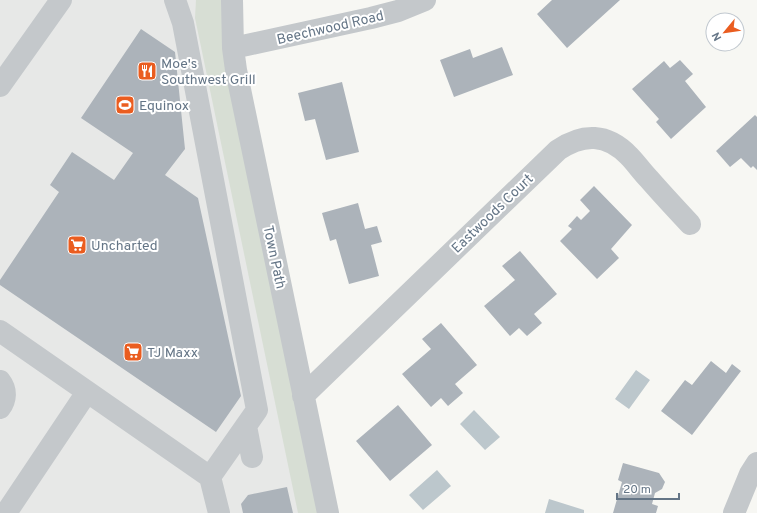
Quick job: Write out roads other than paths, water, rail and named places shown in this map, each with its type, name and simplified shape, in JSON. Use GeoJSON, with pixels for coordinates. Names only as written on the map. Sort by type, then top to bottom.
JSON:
{"type":"FeatureCollection","features":[{"type":"Feature","properties":{"kind":"street"},"geometry":{"type":"LineString","coordinates":[[0,86],[61,0]]}},
{"type":"Feature","properties":{"kind":"street"},"geometry":{"type":"LineString","coordinates":[[175,0],[183,23],[258,410],[210,477]]}},
{"type":"Feature","properties":{"kind":"street","name":"Town Path"},"geometry":{"type":"LineString","coordinates":[[232,0],[233,48],[239,88],[328,513]]}},
{"type":"Feature","properties":{"kind":"street","name":"Beechwood Road"},"geometry":{"type":"LineString","coordinates":[[233,48],[372,18],[398,11],[425,0]]}},
{"type":"Feature","properties":{"kind":"street","name":"Eastwoods Court"},"geometry":{"type":"LineString","coordinates":[[303,396],[558,150],[569,142],[580,138],[592,137],[606,140],[619,147],[630,157],[648,179],[690,224]]}},
{"type":"Feature","properties":{"kind":"street"},"geometry":{"type":"LineString","coordinates":[[0,331],[210,477],[219,513]]}},
{"type":"Feature","properties":{"kind":"street"},"geometry":{"type":"LineString","coordinates":[[0,381],[5,392],[3,404],[0,408]]}},
{"type":"Feature","properties":{"kind":"street"},"geometry":{"type":"LineString","coordinates":[[6,513],[87,392]]}},
{"type":"Feature","properties":{"kind":"street"},"geometry":{"type":"LineString","coordinates":[[246,426],[252,457]]}},
{"type":"Feature","properties":{"kind":"street"},"geometry":{"type":"LineString","coordinates":[[734,513],[750,474],[757,463]]}},
{"type":"Feature","properties":{"kind":"place","name":"Moe's Southwest Grill"},"geometry":{"type":"Point","coordinates":[147,71]}},
{"type":"Feature","properties":{"kind":"place","name":"Equinox"},"geometry":{"type":"Point","coordinates":[125,105]}},
{"type":"Feature","properties":{"kind":"place","name":"Uncharted"},"geometry":{"type":"Point","coordinates":[77,245]}},
{"type":"Feature","properties":{"kind":"place","name":"TJ Maxx"},"geometry":{"type":"Point","coordinates":[133,352]}}]}
